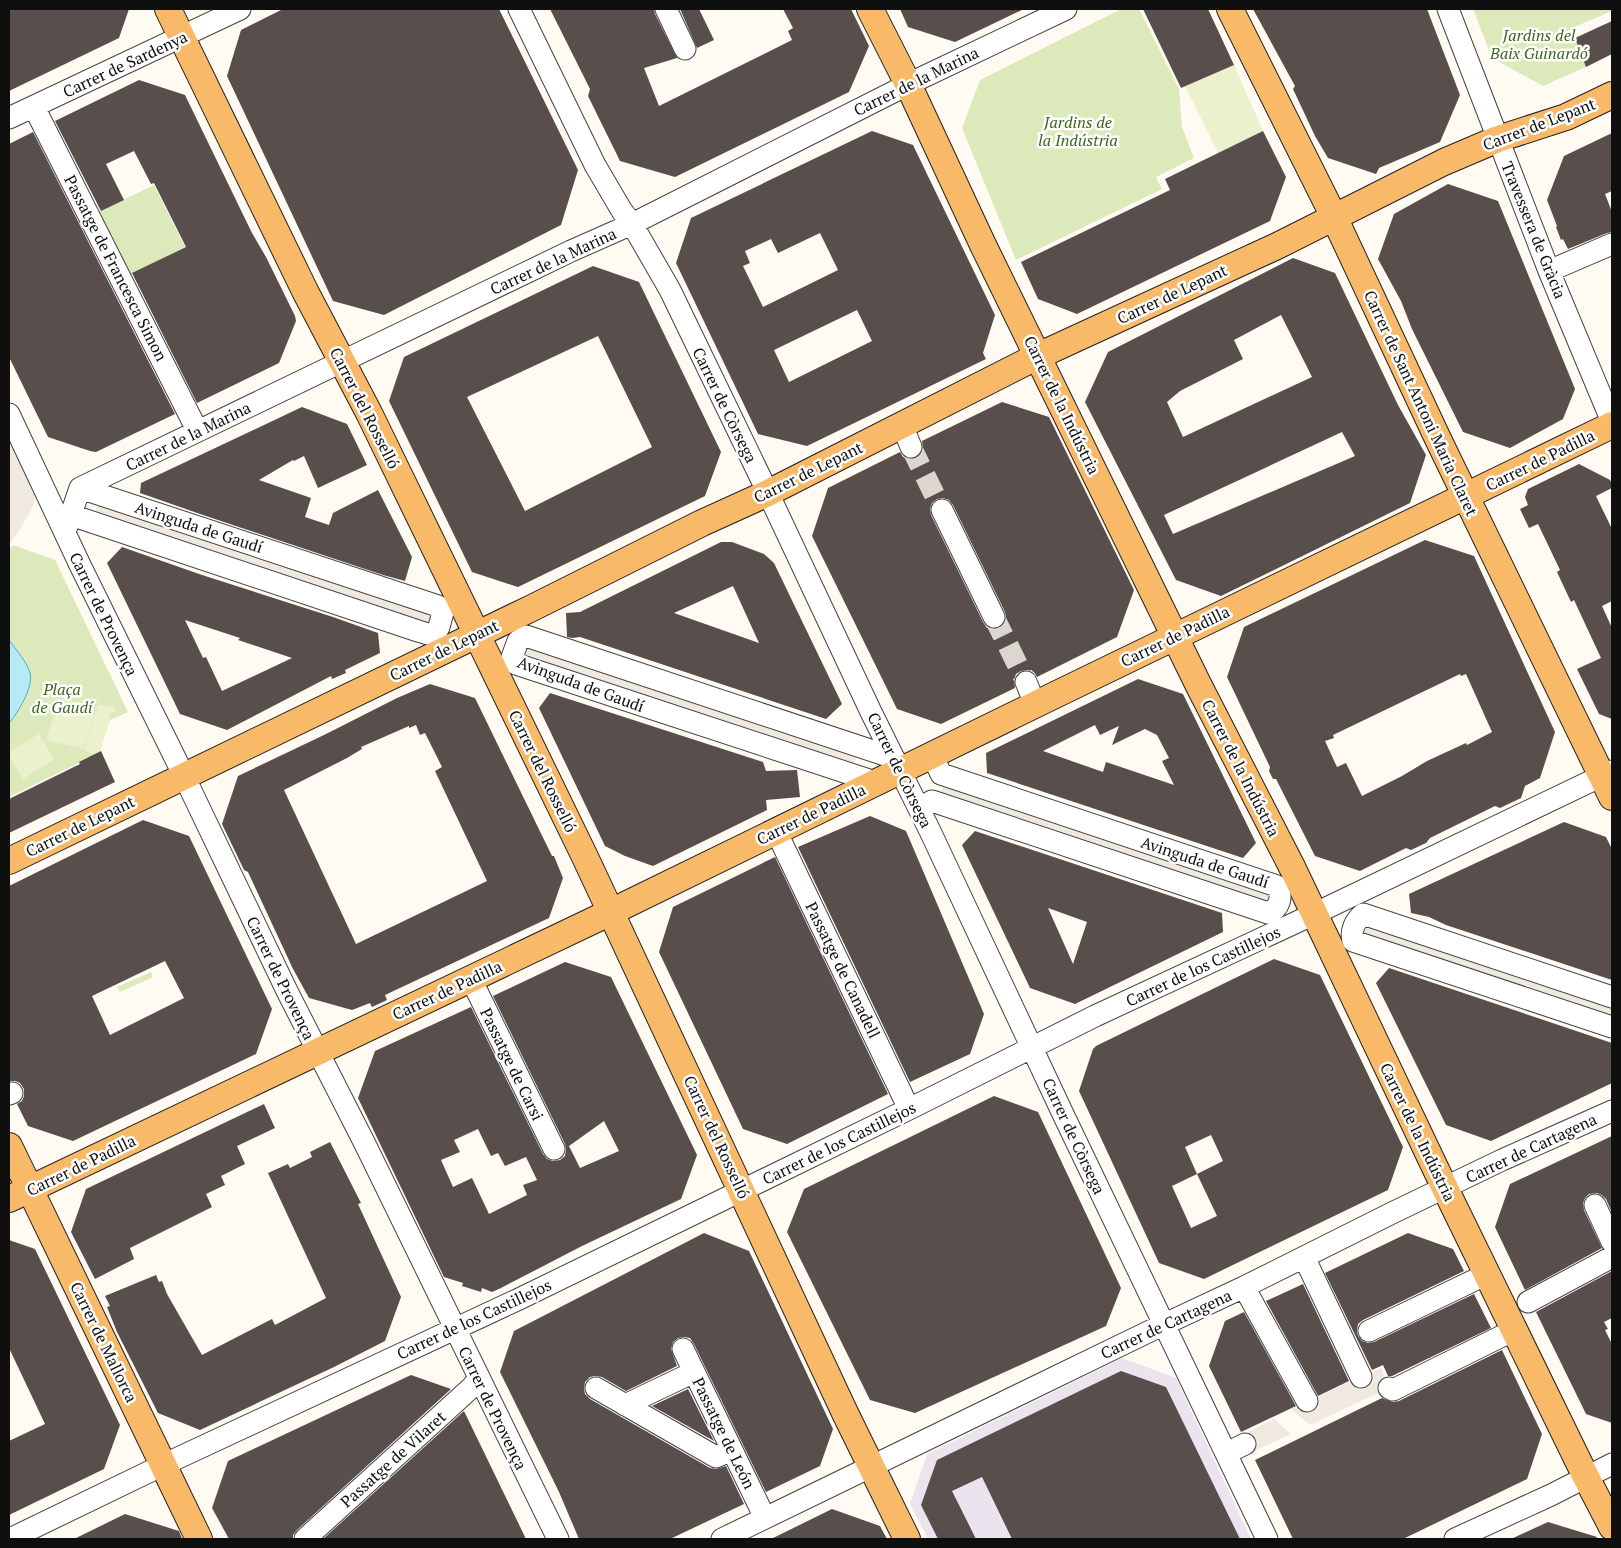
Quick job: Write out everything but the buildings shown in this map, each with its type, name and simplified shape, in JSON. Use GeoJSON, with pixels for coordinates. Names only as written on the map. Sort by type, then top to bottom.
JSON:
{"type":"FeatureCollection","features":[{"type":"Feature","properties":{"kind":"main road","name":"Carrer del Rosselló"},"geometry":{"type":"LineString","coordinates":[[168,9],[305,291],[369,413],[477,634],[611,912],[907,1539]]}},
{"type":"Feature","properties":{"kind":"main road","name":"Carrer de la Indústria"},"geometry":{"type":"LineString","coordinates":[[870,9],[908,84],[983,245],[1175,636],[1292,868],[1445,1188],[1612,1527]]}},
{"type":"Feature","properties":{"kind":"main road","name":"Carrer de Sant Antoni Maria Claret"},"geometry":{"type":"LineString","coordinates":[[1230,9],[1334,217],[1466,496],[1609,781]]}},
{"type":"Feature","properties":{"kind":"main road","name":"Carrer de Lepant"},"geometry":{"type":"LineString","coordinates":[[9,861],[702,523],[768,492],[906,436],[1038,356],[1277,246],[1444,162],[1498,139],[1566,117],[1612,95]]}},
{"type":"Feature","properties":{"kind":"main road","name":"Carrer de Padilla"},"geometry":{"type":"LineString","coordinates":[[19,1194],[611,912],[875,782],[897,764],[932,755],[1030,693],[1175,636],[1612,424]]}},
{"type":"Feature","properties":{"kind":"main road","name":"Carrer de Mallorca"},"geometry":{"type":"LineString","coordinates":[[9,1146],[19,1194],[163,1465],[199,1539]]}},
{"type":"Feature","properties":{"kind":"street","name":"Carrer de Sardenya"},"geometry":{"type":"LineString","coordinates":[[9,118],[240,9]]}},
{"type":"Feature","properties":{"kind":"street","name":"Carrer de Còrsega"},"geometry":{"type":"LineString","coordinates":[[519,9],[595,165],[665,281],[768,492],[1267,1539]]}},
{"type":"Feature","properties":{"kind":"street"},"geometry":{"type":"LineString","coordinates":[[666,9],[685,48]]}},
{"type":"Feature","properties":{"kind":"street","name":"Carrer de la Marina"},"geometry":{"type":"LineString","coordinates":[[80,488],[197,430],[632,224],[908,84],[1066,9]]}},
{"type":"Feature","properties":{"kind":"street","name":"Travessera de Gràcia"},"geometry":{"type":"LineString","coordinates":[[1448,9],[1549,270],[1612,424]]}},
{"type":"Feature","properties":{"kind":"street","name":"Passatge de Francesca Simon"},"geometry":{"type":"LineString","coordinates":[[34,107],[197,430]]}},
{"type":"Feature","properties":{"kind":"street"},"geometry":{"type":"LineString","coordinates":[[1549,270],[1612,244]]}},
{"type":"Feature","properties":{"kind":"street","name":"Carrer de Provença"},"geometry":{"type":"LineString","coordinates":[[9,414],[43,506],[68,523],[184,776],[287,991],[369,1152],[558,1539]]}},
{"type":"Feature","properties":{"kind":"street"},"geometry":{"type":"LineString","coordinates":[[68,523],[80,488]]}},
{"type":"Feature","properties":{"kind":"street","name":"Avinguda de Gaudí"},"geometry":{"type":"LineString","coordinates":[[68,523],[423,632],[435,634],[439,627],[443,612],[438,606],[80,488]]}},
{"type":"Feature","properties":{"kind":"street"},"geometry":{"type":"LineString","coordinates":[[942,510],[994,617]]}},
{"type":"Feature","properties":{"kind":"street","name":"Avinguda de Gaudí"},"geometry":{"type":"LineString","coordinates":[[875,782],[516,664],[511,660],[518,641],[526,636],[897,764]]}},
{"type":"Feature","properties":{"kind":"street","name":"Avinguda de Gaudí"},"geometry":{"type":"LineString","coordinates":[[919,808],[932,801],[1268,913],[1273,911],[1280,901],[1280,893],[1277,886],[941,774],[932,755]]}},
{"type":"Feature","properties":{"kind":"street","name":"Carrer de los Castillejos"},"geometry":{"type":"LineString","coordinates":[[10,1539],[163,1465],[519,1299],[1095,1016],[1314,914],[1609,781]]}},
{"type":"Feature","properties":{"kind":"street","name":"Passatge de Canadell"},"geometry":{"type":"LineString","coordinates":[[776,831],[909,1109]]}},
{"type":"Feature","properties":{"kind":"street"},"geometry":{"type":"LineString","coordinates":[[1612,997],[1363,914],[1358,918],[1354,926],[1352,936],[1354,942],[1612,1027]]}},
{"type":"Feature","properties":{"kind":"street","name":"Passatge de Carsi"},"geometry":{"type":"LineString","coordinates":[[471,978],[554,1149]]}},
{"type":"Feature","properties":{"kind":"street","name":"Carrer de Cartagena"},"geometry":{"type":"LineString","coordinates":[[722,1539],[1502,1160],[1612,1111]]}},
{"type":"Feature","properties":{"kind":"street"},"geometry":{"type":"LineString","coordinates":[[1594,1204],[1612,1242]]}},
{"type":"Feature","properties":{"kind":"street"},"geometry":{"type":"LineString","coordinates":[[1304,1257],[1360,1377]]}},
{"type":"Feature","properties":{"kind":"street"},"geometry":{"type":"LineString","coordinates":[[1528,1302],[1612,1258]]}},
{"type":"Feature","properties":{"kind":"street"},"geometry":{"type":"LineString","coordinates":[[1369,1331],[1487,1274]]}},
{"type":"Feature","properties":{"kind":"street"},"geometry":{"type":"LineString","coordinates":[[1244,1287],[1307,1401]]}},
{"type":"Feature","properties":{"kind":"street"},"geometry":{"type":"LineString","coordinates":[[1389,1388],[1393,1390],[1502,1336]]}},
{"type":"Feature","properties":{"kind":"street","name":"Passatge de León"},"geometry":{"type":"LineString","coordinates":[[683,1349],[765,1518]]}},
{"type":"Feature","properties":{"kind":"street"},"geometry":{"type":"LineString","coordinates":[[625,1405],[694,1372]]}},
{"type":"Feature","properties":{"kind":"street","name":"Passatge de Vilaret"},"geometry":{"type":"LineString","coordinates":[[304,1539],[472,1388],[479,1378]]}},
{"type":"Feature","properties":{"kind":"street"},"geometry":{"type":"LineString","coordinates":[[596,1388],[716,1457],[732,1450]]}},
{"type":"Feature","properties":{"kind":"street"},"geometry":{"type":"LineString","coordinates":[[1456,1539],[1551,1496],[1612,1464]]}},
{"type":"Feature","properties":{"kind":"shaded area"},"geometry":{"type":"Polygon","coordinates":[[[12,444],[38,493],[30,512],[9,545],[9,445],[12,444]]]}},
{"type":"Feature","properties":{"kind":"shaded area"},"geometry":{"type":"Polygon","coordinates":[[[100,498],[436,610],[431,630],[93,518],[100,498]]]}},
{"type":"Feature","properties":{"kind":"shaded area"},"geometry":{"type":"Polygon","coordinates":[[[523,640],[858,751],[852,769],[518,660],[523,640]]]}},
{"type":"Feature","properties":{"kind":"shaded area"},"geometry":{"type":"Polygon","coordinates":[[[945,780],[1275,888],[1271,908],[939,798],[945,780]]]}},
{"type":"Feature","properties":{"kind":"shaded area"},"geometry":{"type":"Polygon","coordinates":[[[1361,919],[1612,1000],[1612,1023],[1355,938],[1361,919]]]}},
{"type":"Feature","properties":{"kind":"shaded area"},"geometry":{"type":"Polygon","coordinates":[[[1122,1358],[1176,1378],[1251,1539],[928,1539],[910,1504],[927,1454],[1122,1358]]]}},
{"type":"Feature","properties":{"kind":"shaded area"},"geometry":{"type":"Polygon","coordinates":[[[1381,1368],[1389,1388],[1310,1425],[1291,1409],[1381,1368]]]}},
{"type":"Feature","properties":{"kind":"shaded area"},"geometry":{"type":"Polygon","coordinates":[[[1274,1419],[1291,1434],[1250,1453],[1242,1435],[1274,1419]]]}},
{"type":"Feature","properties":{"kind":"green space","name":"Jardins de la Indústria"},"geometry":{"type":"Polygon","coordinates":[[[1121,9],[1139,9],[1179,89],[1182,127],[1194,158],[1156,177],[1162,189],[1016,260],[962,128],[980,80],[1121,9]]]}},
{"type":"Feature","properties":{"kind":"green space","name":"Jardins del Baix Guinardó"},"geometry":{"type":"Polygon","coordinates":[[[1473,9],[1612,9],[1612,11],[1572,28],[1586,67],[1543,86],[1492,58],[1473,9]]]}},
{"type":"Feature","properties":{"kind":"green space"},"geometry":{"type":"Polygon","coordinates":[[[1234,65],[1263,131],[1218,153],[1185,86],[1234,65]]]}},
{"type":"Feature","properties":{"kind":"green space"},"geometry":{"type":"Polygon","coordinates":[[[154,185],[185,247],[130,275],[98,212],[154,185]]]}},
{"type":"Feature","properties":{"kind":"green space","name":"Plaça de Gaudí"},"geometry":{"type":"Polygon","coordinates":[[[13,545],[55,560],[128,712],[110,720],[99,753],[9,797],[9,550],[13,545]]]}},
{"type":"Feature","properties":{"kind":"green space"},"geometry":{"type":"Polygon","coordinates":[[[57,704],[94,716],[83,749],[46,740],[57,704]]]}},
{"type":"Feature","properties":{"kind":"green space"},"geometry":{"type":"Polygon","coordinates":[[[98,705],[115,707],[115,712],[110,713],[110,720],[99,753],[94,754],[84,750],[98,705]]]}},
{"type":"Feature","properties":{"kind":"green space"},"geometry":{"type":"Polygon","coordinates":[[[39,734],[54,759],[23,779],[9,752],[39,734]]]}},
{"type":"Feature","properties":{"kind":"green space"},"geometry":{"type":"Polygon","coordinates":[[[151,972],[153,977],[120,992],[117,987],[151,972]]]}},
{"type":"Feature","properties":{"kind":"water"},"geometry":{"type":"Polygon","coordinates":[[[9,640],[21,656],[31,678],[24,699],[9,723],[9,640]]]}},
{"type":"Feature","properties":{"kind":"tunnel"},"geometry":{"type":"LineString","coordinates":[[911,447],[942,510]]}},
{"type":"Feature","properties":{"kind":"tunnel"},"geometry":{"type":"LineString","coordinates":[[994,617],[1026,682]]}}]}
